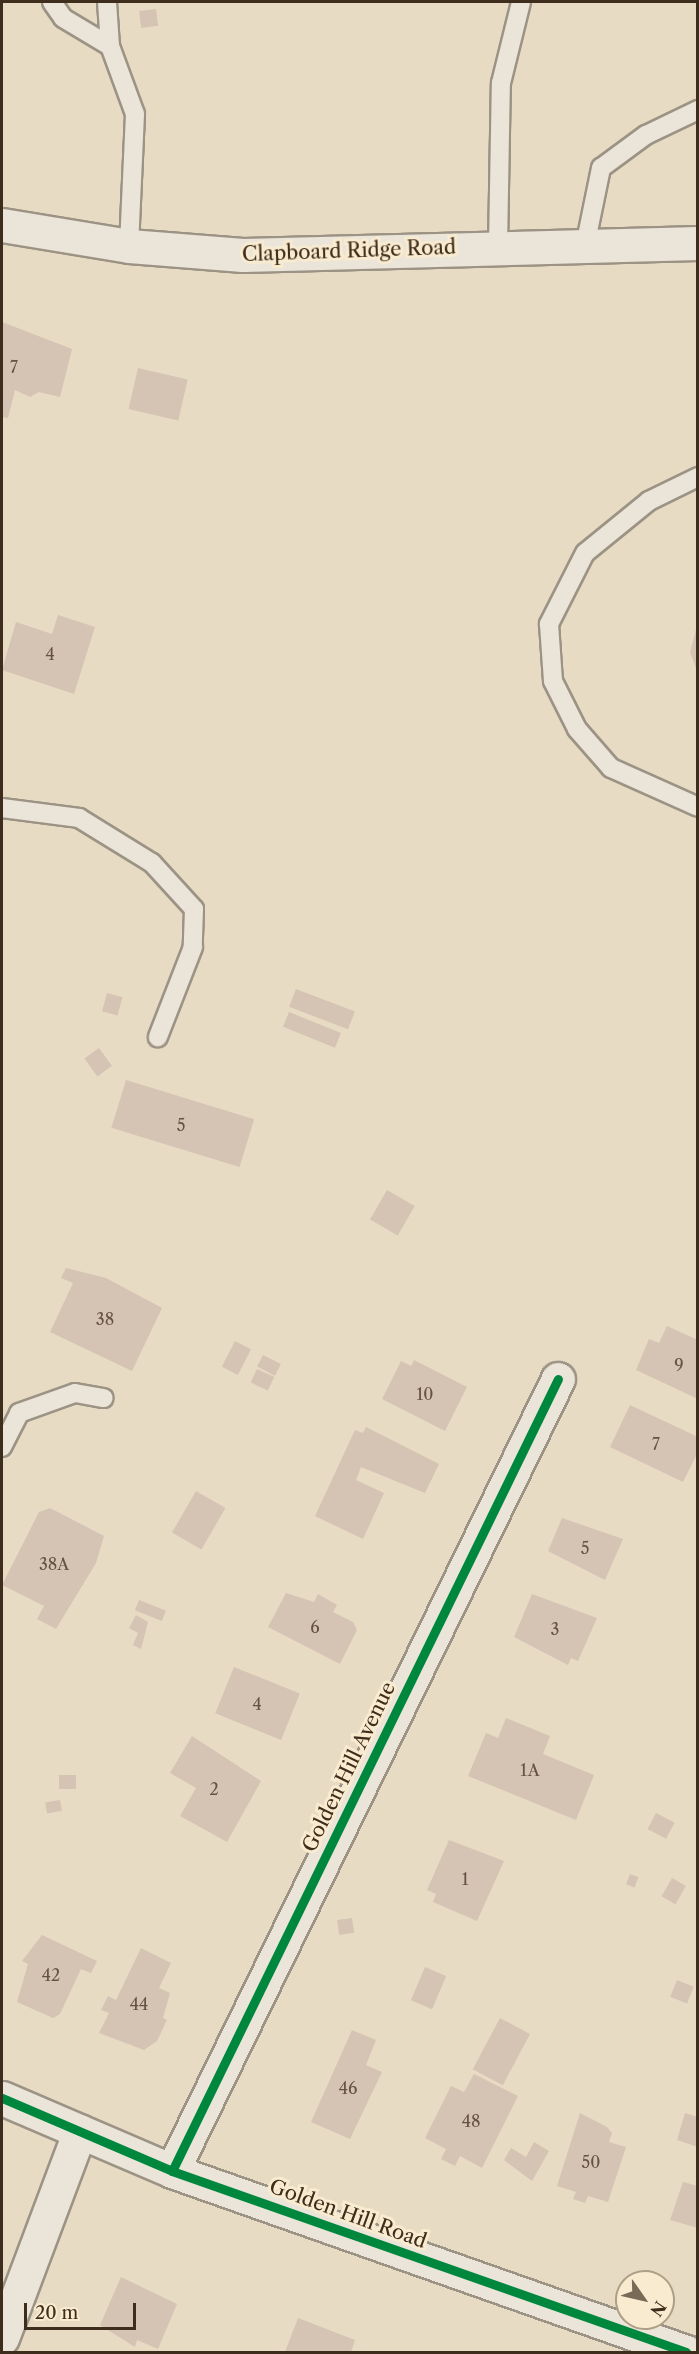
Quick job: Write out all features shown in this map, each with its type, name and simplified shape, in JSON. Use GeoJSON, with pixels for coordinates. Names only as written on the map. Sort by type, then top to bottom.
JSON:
{"type":"FeatureCollection","features":[{"type":"Feature","properties":{"kind":"street","name":"Clapboard Ridge Road"},"geometry":{"type":"LineString","coordinates":[[2,225],[129,246],[243,255],[698,243]]}},
{"type":"Feature","properties":{"kind":"street","name":"Golden Hill Avenue"},"geometry":{"type":"LineString","coordinates":[[172,2171],[558,1379]]}},
{"type":"Feature","properties":{"kind":"street","name":"Golden Hill Road"},"geometry":{"type":"LineString","coordinates":[[2,2098],[172,2171],[686,2352]]}},
{"type":"Feature","properties":{"kind":"street"},"geometry":{"type":"LineString","coordinates":[[2,2338],[80,2131]]}},
{"type":"Feature","properties":{"kind":"lane"},"geometry":{"type":"LineString","coordinates":[[52,2],[63,18],[110,46]]}},
{"type":"Feature","properties":{"kind":"lane"},"geometry":{"type":"LineString","coordinates":[[107,2],[110,46],[135,114],[129,246]]}},
{"type":"Feature","properties":{"kind":"lane"},"geometry":{"type":"LineString","coordinates":[[498,247],[501,83],[521,2]]}},
{"type":"Feature","properties":{"kind":"lane"},"geometry":{"type":"LineString","coordinates":[[585,246],[601,168],[646,135],[698,110]]}},
{"type":"Feature","properties":{"kind":"lane"},"geometry":{"type":"LineString","coordinates":[[698,477],[649,501],[585,554],[549,624],[553,681],[577,729],[610,768],[698,807]]}},
{"type":"Feature","properties":{"kind":"lane"},"geometry":{"type":"LineString","coordinates":[[2,808],[79,818],[152,863],[194,909],[192,947],[158,1037]]}},
{"type":"Feature","properties":{"kind":"lane"},"geometry":{"type":"LineString","coordinates":[[2,1447],[19,1413],[75,1393],[104,1398]]}},
{"type":"Feature","properties":{"kind":"building"},"geometry":{"type":"Polygon","coordinates":[[[156,9],[158,26],[141,28],[139,11],[156,9]]]}},
{"type":"Feature","properties":{"kind":"building"},"geometry":{"type":"Polygon","coordinates":[[[2,322],[72,349],[60,397],[39,392],[30,397],[15,390],[8,418],[2,417],[2,322]]]}},
{"type":"Feature","properties":{"kind":"building"},"geometry":{"type":"Polygon","coordinates":[[[138,368],[188,379],[178,420],[129,409],[138,368]]]}},
{"type":"Feature","properties":{"kind":"building"},"geometry":{"type":"Polygon","coordinates":[[[58,615],[95,627],[74,694],[2,670],[16,622],[52,634],[58,615]]]}},
{"type":"Feature","properties":{"kind":"building"},"geometry":{"type":"Polygon","coordinates":[[[698,626],[698,674],[690,652],[698,626]]]}},
{"type":"Feature","properties":{"kind":"building"},"geometry":{"type":"Polygon","coordinates":[[[296,989],[355,1012],[348,1029],[289,1007],[296,989]]]}},
{"type":"Feature","properties":{"kind":"building"},"geometry":{"type":"Polygon","coordinates":[[[107,993],[122,997],[118,1015],[102,1011],[107,993]]]}},
{"type":"Feature","properties":{"kind":"building"},"geometry":{"type":"Polygon","coordinates":[[[289,1012],[341,1033],[335,1048],[283,1027],[289,1012]]]}},
{"type":"Feature","properties":{"kind":"building"},"geometry":{"type":"Polygon","coordinates":[[[99,1048],[112,1066],[97,1076],[84,1059],[99,1048]]]}},
{"type":"Feature","properties":{"kind":"building"},"geometry":{"type":"Polygon","coordinates":[[[126,1080],[254,1119],[240,1167],[111,1128],[126,1080]]]}},
{"type":"Feature","properties":{"kind":"building"},"geometry":{"type":"Polygon","coordinates":[[[387,1190],[415,1206],[398,1235],[370,1219],[387,1190]]]}},
{"type":"Feature","properties":{"kind":"building"},"geometry":{"type":"Polygon","coordinates":[[[66,1268],[106,1278],[162,1308],[132,1371],[50,1332],[73,1283],[61,1278],[66,1268]]]}},
{"type":"Feature","properties":{"kind":"building"},"geometry":{"type":"Polygon","coordinates":[[[667,1326],[698,1340],[698,1399],[636,1370],[649,1339],[659,1343],[667,1326]]]}},
{"type":"Feature","properties":{"kind":"building"},"geometry":{"type":"Polygon","coordinates":[[[235,1341],[251,1349],[238,1375],[222,1367],[235,1341]]]}},
{"type":"Feature","properties":{"kind":"building"},"geometry":{"type":"Polygon","coordinates":[[[263,1355],[281,1364],[275,1376],[257,1367],[263,1355]]]}},
{"type":"Feature","properties":{"kind":"building"},"geometry":{"type":"Polygon","coordinates":[[[414,1360],[467,1387],[445,1431],[382,1399],[401,1361],[411,1366],[414,1360]]]}},
{"type":"Feature","properties":{"kind":"building"},"geometry":{"type":"Polygon","coordinates":[[[257,1369],[274,1377],[268,1391],[251,1383],[257,1369]]]}},
{"type":"Feature","properties":{"kind":"building"},"geometry":{"type":"Polygon","coordinates":[[[630,1405],[698,1437],[698,1452],[683,1482],[610,1447],[630,1405]]]}},
{"type":"Feature","properties":{"kind":"building"},"geometry":{"type":"Polygon","coordinates":[[[366,1427],[439,1464],[425,1493],[361,1467],[356,1480],[384,1493],[363,1539],[315,1516],[355,1430],[363,1433],[366,1427]]]}},
{"type":"Feature","properties":{"kind":"building"},"geometry":{"type":"Polygon","coordinates":[[[196,1491],[225,1508],[201,1550],[172,1533],[196,1491]]]}},
{"type":"Feature","properties":{"kind":"building"},"geometry":{"type":"Polygon","coordinates":[[[50,1508],[104,1536],[96,1563],[56,1629],[37,1619],[44,1606],[2,1585],[39,1512],[50,1508]]]}},
{"type":"Feature","properties":{"kind":"building"},"geometry":{"type":"Polygon","coordinates":[[[562,1518],[623,1539],[605,1580],[548,1551],[562,1518]]]}},
{"type":"Feature","properties":{"kind":"building"},"geometry":{"type":"Polygon","coordinates":[[[286,1593],[314,1602],[318,1594],[337,1605],[333,1612],[353,1622],[357,1630],[340,1664],[268,1627],[286,1593]]]}},
{"type":"Feature","properties":{"kind":"building"},"geometry":{"type":"Polygon","coordinates":[[[532,1594],[597,1618],[578,1661],[571,1658],[568,1665],[514,1637],[532,1594]]]}},
{"type":"Feature","properties":{"kind":"building"},"geometry":{"type":"Polygon","coordinates":[[[139,1600],[166,1611],[162,1621],[135,1610],[139,1600]]]}},
{"type":"Feature","properties":{"kind":"building"},"geometry":{"type":"Polygon","coordinates":[[[136,1615],[148,1622],[141,1649],[133,1645],[138,1633],[129,1628],[136,1615]]]}},
{"type":"Feature","properties":{"kind":"building"},"geometry":{"type":"Polygon","coordinates":[[[234,1667],[300,1694],[281,1740],[215,1713],[234,1667]]]}},
{"type":"Feature","properties":{"kind":"building"},"geometry":{"type":"Polygon","coordinates":[[[506,1718],[550,1736],[543,1754],[594,1775],[576,1820],[468,1776],[486,1733],[498,1738],[506,1718]]]}},
{"type":"Feature","properties":{"kind":"building"},"geometry":{"type":"Polygon","coordinates":[[[192,1736],[261,1781],[227,1842],[180,1816],[196,1788],[170,1773],[192,1736]]]}},
{"type":"Feature","properties":{"kind":"building"},"geometry":{"type":"Polygon","coordinates":[[[59,1775],[76,1775],[76,1789],[59,1789],[59,1775]]]}},
{"type":"Feature","properties":{"kind":"building"},"geometry":{"type":"Polygon","coordinates":[[[60,1800],[62,1811],[47,1813],[45,1803],[60,1800]]]}},
{"type":"Feature","properties":{"kind":"building"},"geometry":{"type":"Polygon","coordinates":[[[656,1813],[675,1823],[666,1839],[648,1829],[656,1813]]]}},
{"type":"Feature","properties":{"kind":"building"},"geometry":{"type":"Polygon","coordinates":[[[449,1840],[504,1861],[477,1921],[433,1902],[436,1894],[427,1890],[449,1840]]]}},
{"type":"Feature","properties":{"kind":"building"},"geometry":{"type":"Polygon","coordinates":[[[630,1874],[638,1877],[634,1887],[626,1884],[630,1874]]]}},
{"type":"Feature","properties":{"kind":"building"},"geometry":{"type":"Polygon","coordinates":[[[672,1878],[686,1886],[675,1904],[662,1896],[672,1878]]]}},
{"type":"Feature","properties":{"kind":"building"},"geometry":{"type":"Polygon","coordinates":[[[352,1918],[354,1933],[339,1935],[337,1920],[352,1918]]]}},
{"type":"Feature","properties":{"kind":"building"},"geometry":{"type":"Polygon","coordinates":[[[42,1935],[97,1961],[91,1973],[81,1969],[60,2014],[53,2018],[17,2002],[28,1964],[22,1961],[42,1935]]]}},
{"type":"Feature","properties":{"kind":"building"},"geometry":{"type":"Polygon","coordinates":[[[141,1948],[171,1963],[159,1988],[170,1993],[163,2018],[167,2020],[157,2041],[144,2050],[99,2033],[109,2013],[101,2010],[108,1996],[116,2000],[141,1948]]]}},
{"type":"Feature","properties":{"kind":"building"},"geometry":{"type":"Polygon","coordinates":[[[425,1967],[446,1976],[432,2009],[411,2000],[425,1967]]]}},
{"type":"Feature","properties":{"kind":"building"},"geometry":{"type":"Polygon","coordinates":[[[677,1980],[694,1987],[687,2003],[670,1997],[677,1980]]]}},
{"type":"Feature","properties":{"kind":"building"},"geometry":{"type":"Polygon","coordinates":[[[500,2018],[530,2034],[503,2085],[473,2069],[500,2018]]]}},
{"type":"Feature","properties":{"kind":"building"},"geometry":{"type":"Polygon","coordinates":[[[352,2030],[376,2040],[366,2065],[382,2072],[350,2139],[311,2122],[352,2030]]]}},
{"type":"Feature","properties":{"kind":"building"},"geometry":{"type":"Polygon","coordinates":[[[474,2074],[518,2096],[482,2168],[460,2156],[455,2166],[441,2159],[446,2149],[425,2138],[451,2086],[464,2092],[474,2074]]]}},
{"type":"Feature","properties":{"kind":"building"},"geometry":{"type":"Polygon","coordinates":[[[580,2113],[607,2127],[612,2133],[609,2142],[626,2147],[608,2202],[588,2196],[585,2203],[573,2199],[576,2192],[557,2186],[580,2113]]]}},
{"type":"Feature","properties":{"kind":"building"},"geometry":{"type":"Polygon","coordinates":[[[685,2113],[698,2117],[698,2147],[677,2140],[685,2113]]]}},
{"type":"Feature","properties":{"kind":"building"},"geometry":{"type":"Polygon","coordinates":[[[534,2142],[549,2151],[532,2181],[504,2160],[511,2148],[526,2157],[534,2142]]]}},
{"type":"Feature","properties":{"kind":"building"},"geometry":{"type":"Polygon","coordinates":[[[683,2182],[698,2186],[698,2228],[670,2220],[683,2182]]]}},
{"type":"Feature","properties":{"kind":"building"},"geometry":{"type":"Polygon","coordinates":[[[121,2277],[177,2304],[158,2349],[137,2340],[135,2347],[100,2325],[121,2277]]]}},
{"type":"Feature","properties":{"kind":"building"},"geometry":{"type":"Polygon","coordinates":[[[298,2318],[355,2340],[351,2352],[285,2352],[298,2318]]]}},
{"type":"Feature","properties":{"kind":"cycle path"},"geometry":{"type":"LineString","coordinates":[[172,2171],[558,1379]]}},
{"type":"Feature","properties":{"kind":"cycle path"},"geometry":{"type":"LineString","coordinates":[[2,2098],[172,2171],[686,2352]]}}]}
